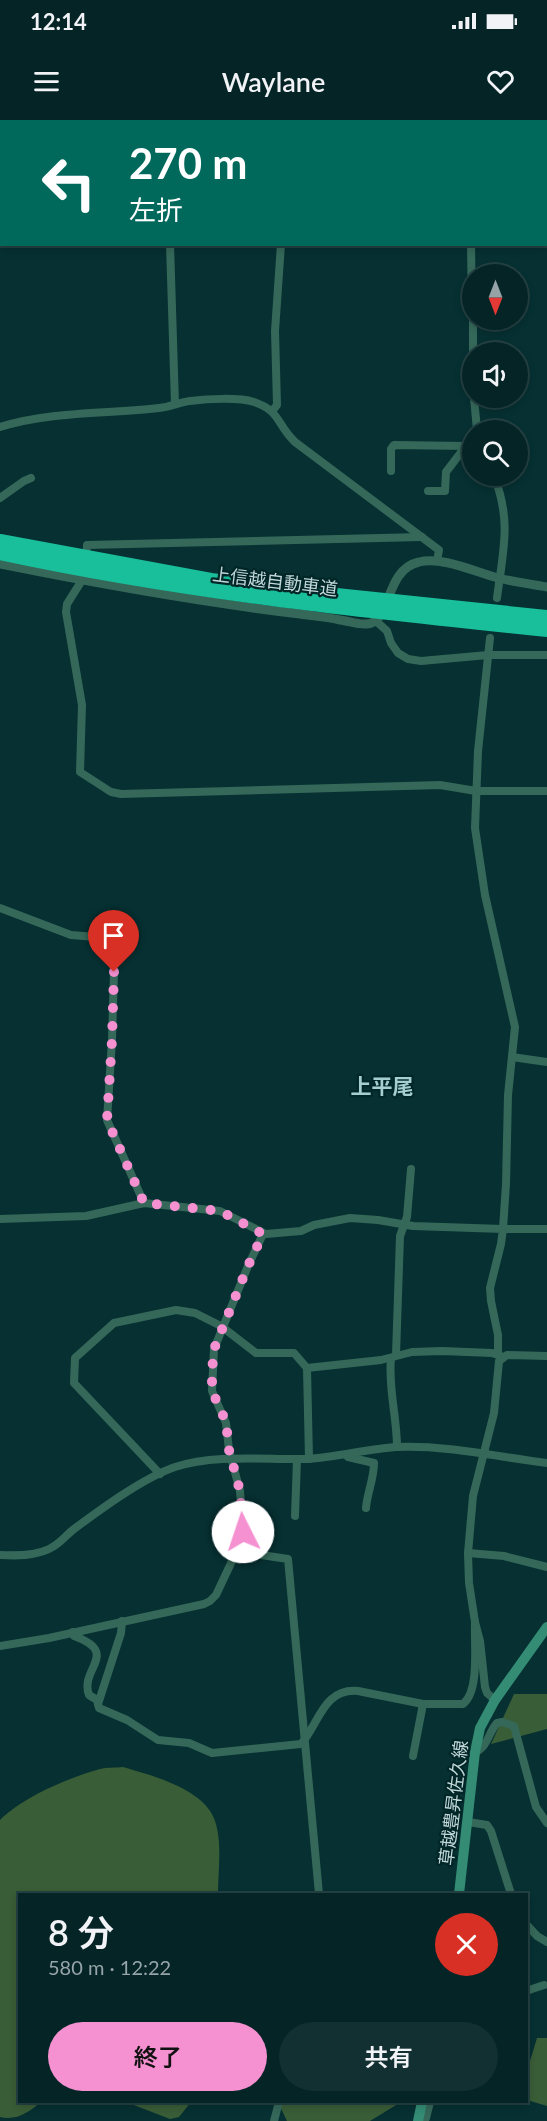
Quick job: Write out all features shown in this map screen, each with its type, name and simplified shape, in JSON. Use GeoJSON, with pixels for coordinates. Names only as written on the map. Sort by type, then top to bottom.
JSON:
{"type":"FeatureCollection","features":[{"type":"Feature","properties":{"kind":"highway","name":"上信越自動車道"},"geometry":{"type":"LineString","coordinates":[[0,541],[212,580],[547,630]]}},
{"type":"Feature","properties":{"kind":"highway","name":"上信越自動車道"},"geometry":{"type":"LineString","coordinates":[[0,553],[198,590],[408,609],[547,617]]}},
{"type":"Feature","properties":{"kind":"main road","name":"草越豊昇佐久線"},"geometry":{"type":"LineString","coordinates":[[459,1893],[475,1752],[480,1728],[495,1700],[547,1627]]}},
{"type":"Feature","properties":{"kind":"main road"},"geometry":{"type":"LineString","coordinates":[[418,2119],[422,2103]]}},
{"type":"Feature","properties":{"kind":"street"},"geometry":{"type":"LineString","coordinates":[[170,246],[176,404]]}},
{"type":"Feature","properties":{"kind":"street"},"geometry":{"type":"LineString","coordinates":[[273,410],[277,405],[275,331],[281,246]]}},
{"type":"Feature","properties":{"kind":"street"},"geometry":{"type":"LineString","coordinates":[[471,246],[471,264]]}},
{"type":"Feature","properties":{"kind":"street"},"geometry":{"type":"LineString","coordinates":[[0,427],[34,419],[163,408],[191,401],[256,402],[273,410],[285,433],[295,442],[439,550],[437,561]]}},
{"type":"Feature","properties":{"kind":"street"},"geometry":{"type":"LineString","coordinates":[[391,471],[391,449],[394,445],[462,447]]}},
{"type":"Feature","properties":{"kind":"street"},"geometry":{"type":"LineString","coordinates":[[428,491],[445,491],[446,472],[462,452]]}},
{"type":"Feature","properties":{"kind":"street"},"geometry":{"type":"LineString","coordinates":[[0,498],[31,478]]}},
{"type":"Feature","properties":{"kind":"street"},"geometry":{"type":"LineString","coordinates":[[497,598],[506,522],[503,501],[498,486]]}},
{"type":"Feature","properties":{"kind":"street"},"geometry":{"type":"LineString","coordinates":[[422,537],[87,545],[83,580],[67,604],[66,612],[82,705],[80,772],[111,792],[121,794],[440,785],[476,791],[547,791]]}},
{"type":"Feature","properties":{"kind":"street"},"geometry":{"type":"LineString","coordinates":[[0,564],[83,580],[251,608],[333,618],[359,624],[376,621],[400,573],[414,563],[437,561],[500,578],[547,587]]}},
{"type":"Feature","properties":{"kind":"street"},"geometry":{"type":"LineString","coordinates":[[376,621],[387,631],[398,653],[408,659],[421,661],[488,655],[547,656]]}},
{"type":"Feature","properties":{"kind":"street"},"geometry":{"type":"LineString","coordinates":[[490,638],[478,751],[475,828],[479,862],[514,1027],[507,1105],[503,1229],[490,1287],[490,1301],[500,1355],[497,1366],[494,1413],[473,1496],[468,1553],[469,1583],[480,1641],[485,1690],[495,1700]]}},
{"type":"Feature","properties":{"kind":"street"},"geometry":{"type":"LineString","coordinates":[[0,908],[70,935],[111,940],[114,972],[113,1029],[107,1120],[144,1203]]}},
{"type":"Feature","properties":{"kind":"street"},"geometry":{"type":"LineString","coordinates":[[512,1057],[547,1062]]}},
{"type":"Feature","properties":{"kind":"street"},"geometry":{"type":"LineString","coordinates":[[397,1448],[395,1414],[390,1389],[394,1356],[400,1236],[407,1216],[411,1169]]}},
{"type":"Feature","properties":{"kind":"street"},"geometry":{"type":"LineString","coordinates":[[0,1219],[86,1216],[144,1203],[220,1211],[263,1234],[301,1231],[314,1225],[350,1218],[404,1225],[547,1229]]}},
{"type":"Feature","properties":{"kind":"street"},"geometry":{"type":"LineString","coordinates":[[0,1646],[210,1601],[216,1595],[240,1544],[243,1532],[240,1491],[231,1460],[226,1422],[212,1391],[214,1349],[263,1234]]}},
{"type":"Feature","properties":{"kind":"street"},"geometry":{"type":"LineString","coordinates":[[160,1474],[74,1383],[75,1358],[114,1323],[148,1314],[186,1310],[224,1328],[256,1353],[294,1353],[307,1368],[309,1459]]}},
{"type":"Feature","properties":{"kind":"street"},"geometry":{"type":"LineString","coordinates":[[307,1368],[433,1351],[547,1356]]}},
{"type":"Feature","properties":{"kind":"street"},"geometry":{"type":"LineString","coordinates":[[0,1555],[30,1554],[53,1547],[126,1494],[160,1474],[189,1464],[231,1460],[309,1459],[397,1448],[433,1448],[547,1463]]}},
{"type":"Feature","properties":{"kind":"street"},"geometry":{"type":"LineString","coordinates":[[345,1455],[374,1463],[374,1475],[366,1508]]}},
{"type":"Feature","properties":{"kind":"street"},"geometry":{"type":"LineString","coordinates":[[295,1516],[297,1459]]}},
{"type":"Feature","properties":{"kind":"street"},"geometry":{"type":"LineString","coordinates":[[240,1544],[248,1553],[288,1559],[319,1893]]}},
{"type":"Feature","properties":{"kind":"street"},"geometry":{"type":"LineString","coordinates":[[468,1553],[504,1556],[547,1567]]}},
{"type":"Feature","properties":{"kind":"street"},"geometry":{"type":"LineString","coordinates":[[98,1704],[121,1633],[122,1621]]}},
{"type":"Feature","properties":{"kind":"street"},"geometry":{"type":"LineString","coordinates":[[73,1632],[74,1636],[91,1644],[97,1652],[97,1661],[87,1687],[89,1695],[98,1700],[99,1708],[127,1720],[158,1740],[189,1743],[212,1753],[298,1746],[304,1741],[324,1706],[342,1692],[358,1690],[423,1704],[455,1706],[463,1704],[469,1698],[473,1688],[475,1622]]}},
{"type":"Feature","properties":{"kind":"street"},"geometry":{"type":"LineString","coordinates":[[413,1756],[423,1704]]}},
{"type":"Feature","properties":{"kind":"street"},"geometry":{"type":"LineString","coordinates":[[475,1752],[485,1746],[497,1723],[502,1722],[514,1726],[536,1808],[547,1823]]}},
{"type":"Feature","properties":{"kind":"street"},"geometry":{"type":"LineString","coordinates":[[468,1822],[486,1825],[491,1831],[510,1893]]}},
{"type":"Feature","properties":{"kind":"street"},"geometry":{"type":"LineString","coordinates":[[528,1926],[547,1942]]}},
{"type":"Feature","properties":{"kind":"street"},"geometry":{"type":"LineString","coordinates":[[528,1990],[544,1985]]}},
{"type":"Feature","properties":{"kind":"street"},"geometry":{"type":"LineString","coordinates":[[274,2121],[279,2103]]}},
{"type":"Feature","properties":{"kind":"street"},"geometry":{"type":"LineString","coordinates":[[418,2119],[426,2118],[430,2103]]}},
{"type":"Feature","properties":{"kind":"green space"},"geometry":{"type":"Polygon","coordinates":[[[514,1694],[547,1694],[547,1729],[491,1744],[514,1694]]]}},
{"type":"Feature","properties":{"kind":"green space"},"geometry":{"type":"Polygon","coordinates":[[[123,1767],[149,1775],[191,1793],[202,1802],[211,1812],[219,1841],[218,1893],[18,1893],[18,2103],[40,2103],[17,2117],[0,2117],[0,1820],[33,1796],[60,1783],[105,1768],[123,1767]]]}},
{"type":"Feature","properties":{"kind":"green space"},"geometry":{"type":"Polygon","coordinates":[[[537,2038],[547,2038],[547,2106],[528,2100],[528,2068],[537,2038]]]}},
{"type":"Feature","properties":{"kind":"green space"},"geometry":{"type":"Polygon","coordinates":[[[129,2103],[190,2103],[179,2117],[170,2119],[129,2103]]]}},
{"type":"Feature","properties":{"kind":"green space"},"geometry":{"type":"Polygon","coordinates":[[[278,2103],[399,2103],[370,2121],[287,2121],[278,2103]]]}},
{"type":"Feature","properties":{"kind":"district","name":"上平尾"},"geometry":{"type":"Point","coordinates":[382,1087]}},
{"type":"Feature","properties":{"kind":"route"},"geometry":{"type":"LineString","coordinates":[[114,972],[106,1116],[144,1203],[220,1211],[263,1234],[214,1349],[212,1361],[212,1391],[226,1422],[229,1450],[240,1491],[243,1532]]}}]}
